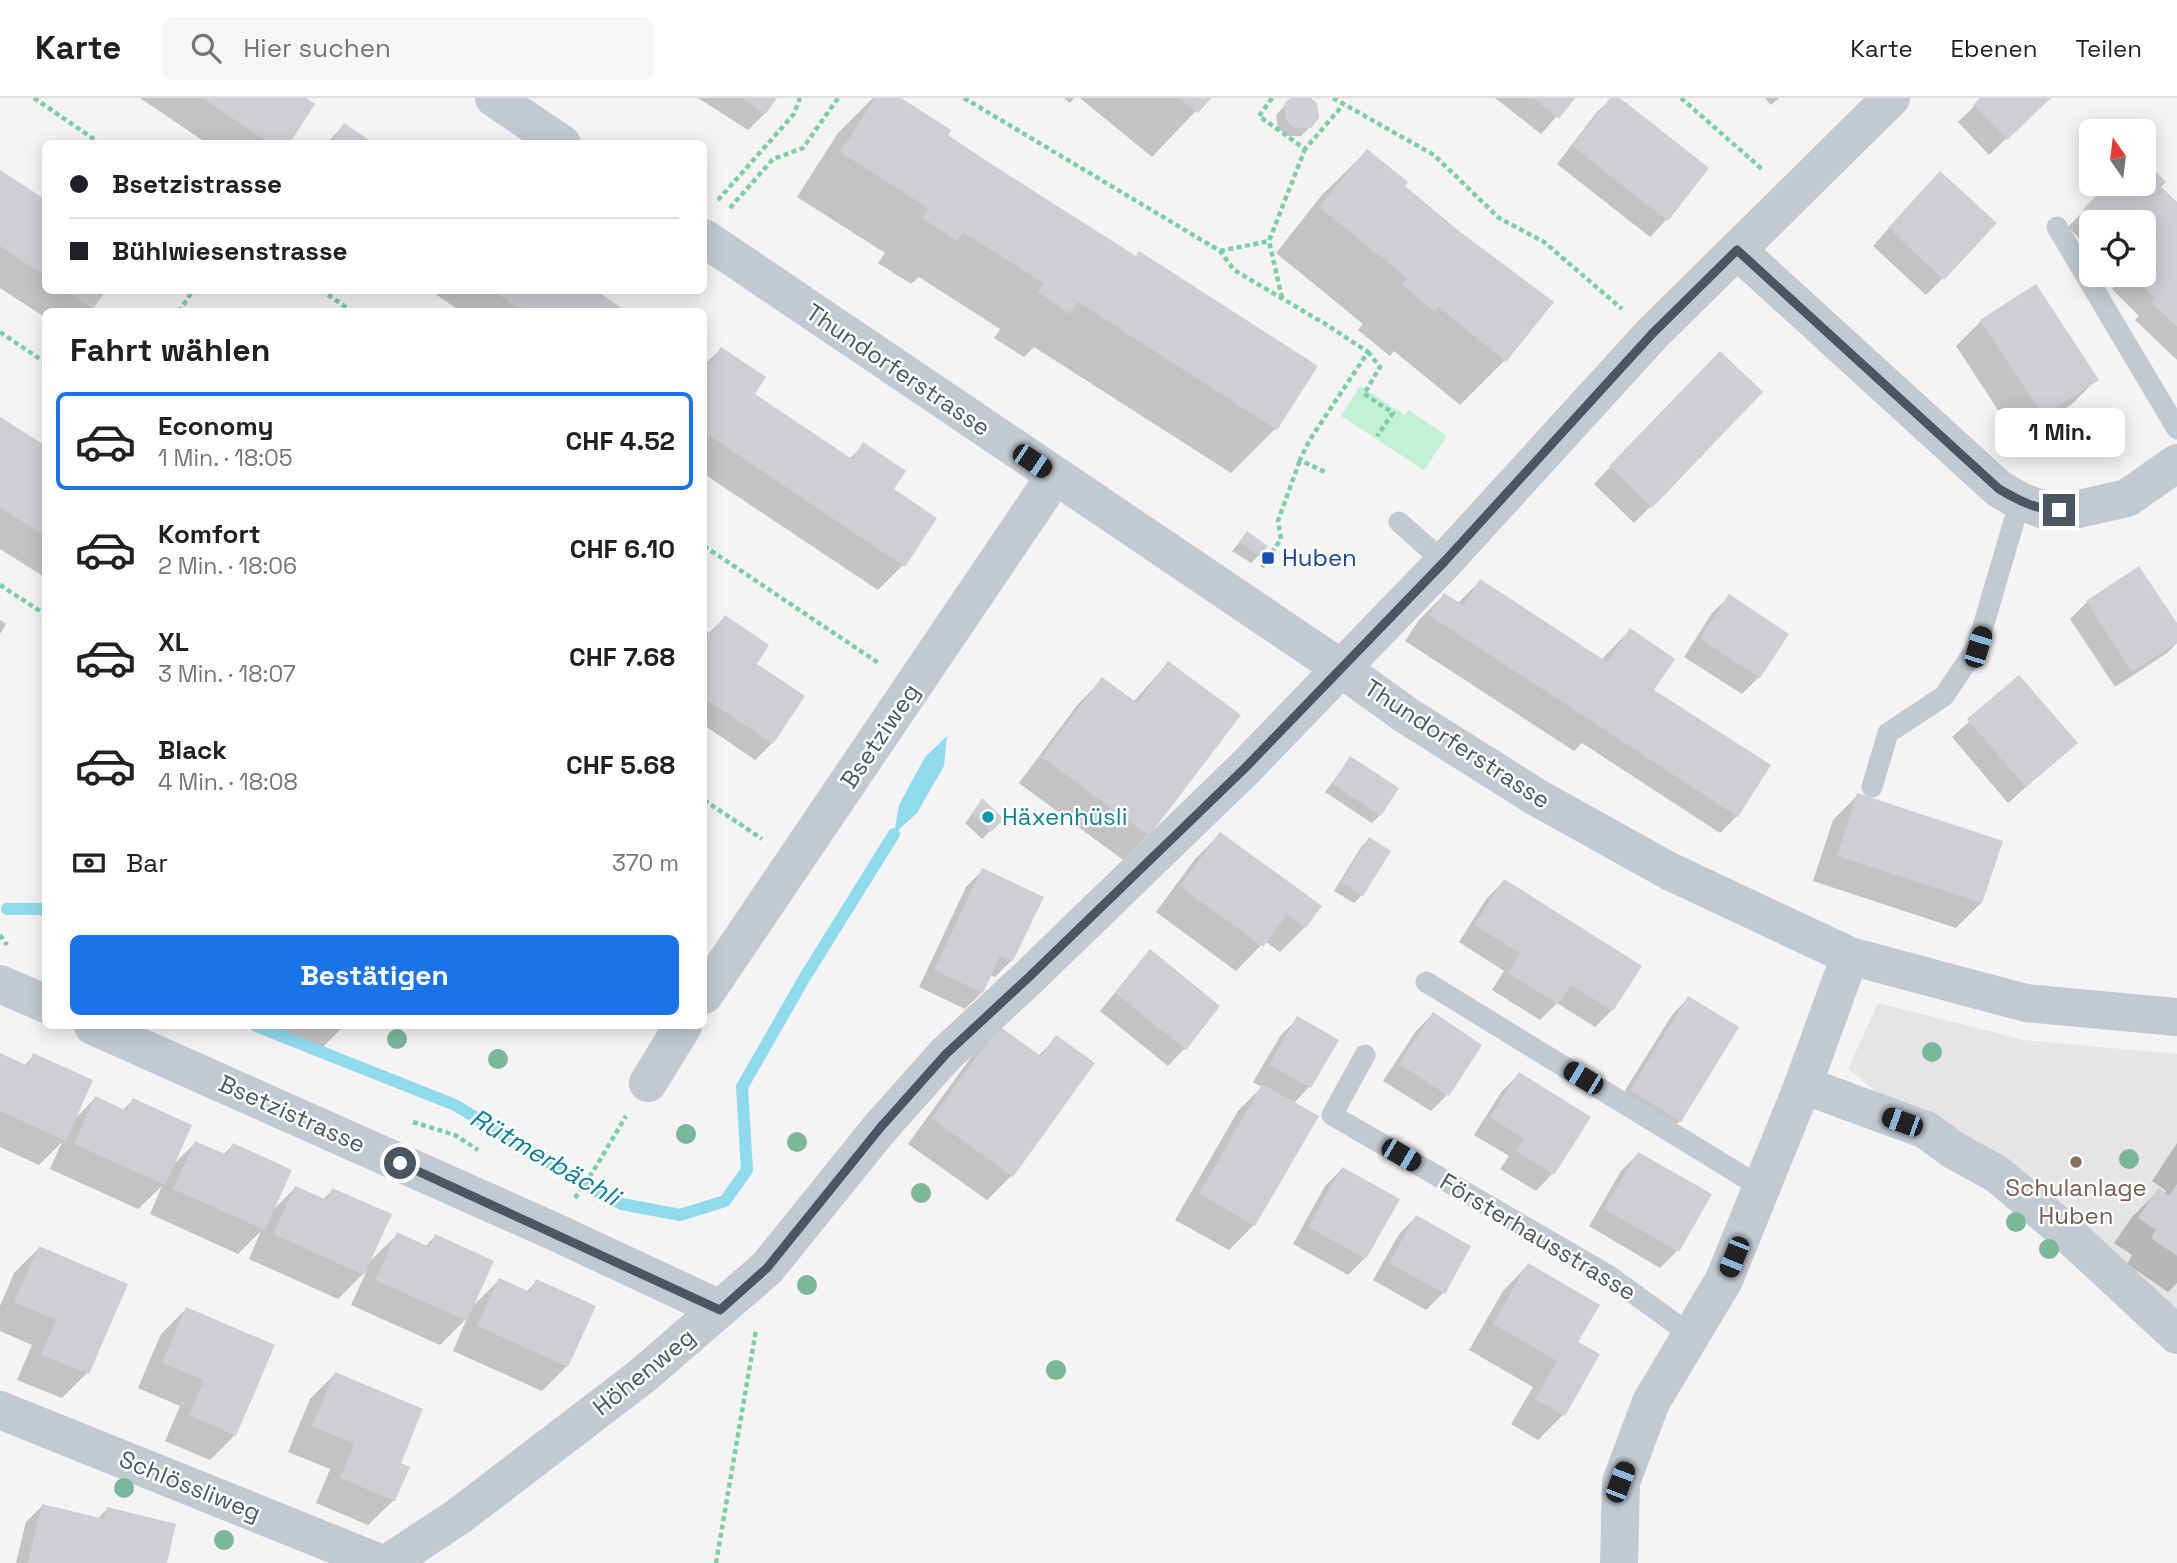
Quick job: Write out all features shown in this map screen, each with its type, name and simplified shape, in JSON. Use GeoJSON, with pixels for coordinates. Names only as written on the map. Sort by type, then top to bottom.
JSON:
{"type":"FeatureCollection","features":[{"type":"Feature","properties":{"kind":"street"},"geometry":{"type":"LineString","coordinates":[[494,98],[556,140]]}},
{"type":"Feature","properties":{"kind":"street","name":"Höhenweg"},"geometry":{"type":"LineString","coordinates":[[388,1563],[459,1516],[642,1376],[767,1268],[880,1128],[946,1054],[1245,768],[1444,562],[1652,334],[1891,98]]}},
{"type":"Feature","properties":{"kind":"street","name":"Thundorferstrasse"},"geometry":{"type":"LineString","coordinates":[[708,222],[1055,476],[1342,668],[1406,715],[1536,797],[1669,871],[1850,956],[2026,1003],[2177,1017]]}},
{"type":"Feature","properties":{"kind":"street"},"geometry":{"type":"LineString","coordinates":[[1737,250],[1999,489],[2020,501],[2044,510],[2074,510],[2127,498],[2177,463]]}},
{"type":"Feature","properties":{"kind":"street","name":"Bsetziweg"},"geometry":{"type":"LineString","coordinates":[[707,991],[1055,476]]}},
{"type":"Feature","properties":{"kind":"street"},"geometry":{"type":"LineString","coordinates":[[1619,1563],[1620,1482],[1651,1402],[1724,1280],[1802,1086],[1850,956]]}},
{"type":"Feature","properties":{"kind":"street"},"geometry":{"type":"LineString","coordinates":[[0,984],[42,1002]]}},
{"type":"Feature","properties":{"kind":"street","name":"Bsetzistrasse"},"geometry":{"type":"LineString","coordinates":[[100,1029],[554,1231],[720,1310]]}},
{"type":"Feature","properties":{"kind":"street"},"geometry":{"type":"LineString","coordinates":[[648,1083],[681,1029]]}},
{"type":"Feature","properties":{"kind":"street"},"geometry":{"type":"LineString","coordinates":[[1802,1086],[1926,1130],[1997,1174],[2066,1231],[2177,1335]]}},
{"type":"Feature","properties":{"kind":"street","name":"Schlössliweg"},"geometry":{"type":"LineString","coordinates":[[0,1410],[380,1563]]}},
{"type":"Feature","properties":{"kind":"lane"},"geometry":{"type":"LineString","coordinates":[[2057,227],[2177,429]]}},
{"type":"Feature","properties":{"kind":"lane"},"geometry":{"type":"LineString","coordinates":[[1872,787],[1888,733],[1944,696],[1978,647],[2020,501]]}},
{"type":"Feature","properties":{"kind":"lane"},"geometry":{"type":"LineString","coordinates":[[1399,522],[1444,562]]}},
{"type":"Feature","properties":{"kind":"lane"},"geometry":{"type":"LineString","coordinates":[[1426,982],[1762,1188]]}},
{"type":"Feature","properties":{"kind":"lane","name":"Försterhausstrasse"},"geometry":{"type":"LineString","coordinates":[[1364,1055],[1332,1115],[1608,1275],[1691,1335]]}},
{"type":"Feature","properties":{"kind":"path"},"geometry":{"type":"LineString","coordinates":[[34,98],[95,140]]}},
{"type":"Feature","properties":{"kind":"path"},"geometry":{"type":"LineString","coordinates":[[708,222],[794,114],[800,98]]}},
{"type":"Feature","properties":{"kind":"path"},"geometry":{"type":"LineString","coordinates":[[757,177],[773,159],[803,148],[838,98]]}},
{"type":"Feature","properties":{"kind":"path"},"geometry":{"type":"LineString","coordinates":[[964,98],[1220,251],[1234,270],[1367,352],[1380,367],[1364,394],[1392,413],[1377,436]]}},
{"type":"Feature","properties":{"kind":"path"},"geometry":{"type":"LineString","coordinates":[[1272,98],[1259,116],[1305,149]]}},
{"type":"Feature","properties":{"kind":"path"},"geometry":{"type":"LineString","coordinates":[[1333,98],[1434,155],[1499,218],[1544,242],[1652,334]]}},
{"type":"Feature","properties":{"kind":"path"},"geometry":{"type":"LineString","coordinates":[[1681,98],[1791,194]]}},
{"type":"Feature","properties":{"kind":"path"},"geometry":{"type":"LineString","coordinates":[[1282,298],[1269,241],[1305,149],[1343,105]]}},
{"type":"Feature","properties":{"kind":"path"},"geometry":{"type":"LineString","coordinates":[[1220,251],[1269,241]]}},
{"type":"Feature","properties":{"kind":"path"},"geometry":{"type":"LineString","coordinates":[[327,294],[346,308]]}},
{"type":"Feature","properties":{"kind":"path"},"geometry":{"type":"LineString","coordinates":[[0,332],[42,360]]}},
{"type":"Feature","properties":{"kind":"path"},"geometry":{"type":"LineString","coordinates":[[1240,599],[1281,540],[1279,521],[1309,441],[1367,352]]}},
{"type":"Feature","properties":{"kind":"path"},"geometry":{"type":"LineString","coordinates":[[1300,460],[1325,472]]}},
{"type":"Feature","properties":{"kind":"path"},"geometry":{"type":"LineString","coordinates":[[707,547],[914,686]]}},
{"type":"Feature","properties":{"kind":"path"},"geometry":{"type":"LineString","coordinates":[[0,585],[42,612]]}},
{"type":"Feature","properties":{"kind":"path"},"geometry":{"type":"LineString","coordinates":[[707,802],[795,861]]}},
{"type":"Feature","properties":{"kind":"path"},"geometry":{"type":"LineString","coordinates":[[576,1196],[648,1083]]}},
{"type":"Feature","properties":{"kind":"path"},"geometry":{"type":"LineString","coordinates":[[716,1563],[767,1268]]}},
{"type":"Feature","properties":{"kind":"shaded area","name":"Schulanlage Huben"},"geometry":{"type":"Polygon","coordinates":[[[1878,1003],[2024,1040],[2177,1054],[2177,1335],[1848,1069],[1878,1003]]]}},
{"type":"Feature","properties":{"kind":"green space"},"geometry":{"type":"Polygon","coordinates":[[[1360,386],[1405,415],[1408,410],[1447,436],[1424,470],[1341,416],[1360,386]]]}},
{"type":"Feature","properties":{"kind":"water"},"geometry":{"type":"Polygon","coordinates":[[[947,736],[944,766],[917,813],[894,834],[899,805],[925,757],[947,736]]]}},
{"type":"Feature","properties":{"kind":"building"},"geometry":{"type":"Polygon","coordinates":[[[202,98],[306,98],[315,104],[292,140],[265,140],[202,98]]]}},
{"type":"Feature","properties":{"kind":"building"},"geometry":{"type":"Polygon","coordinates":[[[741,98],[777,98],[766,114],[741,98]]]}},
{"type":"Feature","properties":{"kind":"building"},"geometry":{"type":"Polygon","coordinates":[[[875,98],[901,98],[951,130],[948,135],[982,158],[1136,256],[1139,251],[1318,366],[1277,430],[1078,302],[1070,314],[1038,292],[1043,283],[963,232],[957,241],[922,218],[928,208],[840,152],[875,98]]]}},
{"type":"Feature","properties":{"kind":"building"},"geometry":{"type":"Polygon","coordinates":[[[1179,98],[1211,98],[1198,113],[1179,98]]]}},
{"type":"Feature","properties":{"kind":"building"},"geometry":{"type":"Polygon","coordinates":[[[1290,98],[1311,98],[1317,103],[1319,118],[1311,128],[1294,128],[1286,119],[1284,105],[1290,98]]]}},
{"type":"Feature","properties":{"kind":"building"},"geometry":{"type":"Polygon","coordinates":[[[1533,98],[1575,98],[1559,119],[1533,98]]]}},
{"type":"Feature","properties":{"kind":"building"},"geometry":{"type":"Polygon","coordinates":[[[1610,98],[1620,98],[1709,168],[1668,221],[1572,146],[1610,98]]]}},
{"type":"Feature","properties":{"kind":"building"},"geometry":{"type":"Polygon","coordinates":[[[1980,98],[2051,98],[2007,140],[1973,105],[1980,98]]]}},
{"type":"Feature","properties":{"kind":"building"},"geometry":{"type":"Polygon","coordinates":[[[344,123],[369,140],[333,140],[344,123]]]}},
{"type":"Feature","properties":{"kind":"building"},"geometry":{"type":"Polygon","coordinates":[[[1367,149],[1408,182],[1405,186],[1459,231],[1554,302],[1506,362],[1439,307],[1435,312],[1402,285],[1407,278],[1319,207],[1367,149]]]}},
{"type":"Feature","properties":{"kind":"building"},"geometry":{"type":"Polygon","coordinates":[[[0,170],[42,197],[42,274],[0,246],[0,170]]]}},
{"type":"Feature","properties":{"kind":"building"},"geometry":{"type":"Polygon","coordinates":[[[1940,171],[1997,223],[1944,280],[1888,228],[1940,171]]]}},
{"type":"Feature","properties":{"kind":"building"},"geometry":{"type":"Polygon","coordinates":[[[2156,172],[2166,182],[2161,187],[2177,202],[2177,327],[2151,302],[2155,298],[2144,287],[2156,287],[2156,210],[2083,209],[2096,196],[2156,196],[2156,172]]]}},
{"type":"Feature","properties":{"kind":"building"},"geometry":{"type":"Polygon","coordinates":[[[2036,284],[2099,380],[2043,416],[1980,320],[2036,284]]]}},
{"type":"Feature","properties":{"kind":"building"},"geometry":{"type":"Polygon","coordinates":[[[72,294],[103,294],[92,308],[72,294]]]}},
{"type":"Feature","properties":{"kind":"building"},"geometry":{"type":"Polygon","coordinates":[[[498,294],[602,294],[621,308],[517,308],[498,294]]]}},
{"type":"Feature","properties":{"kind":"building"},"geometry":{"type":"Polygon","coordinates":[[[721,347],[766,377],[755,394],[852,459],[863,442],[906,471],[894,489],[937,518],[905,567],[707,434],[707,365],[709,366],[721,347]]]}},
{"type":"Feature","properties":{"kind":"building"},"geometry":{"type":"Polygon","coordinates":[[[1720,351],[1763,392],[1652,508],[1609,466],[1720,351]]]}},
{"type":"Feature","properties":{"kind":"building"},"geometry":{"type":"Polygon","coordinates":[[[0,417],[42,443],[42,534],[0,507],[0,417]]]}},
{"type":"Feature","properties":{"kind":"building"},"geometry":{"type":"Polygon","coordinates":[[[1247,531],[1268,546],[1260,557],[1239,542],[1247,531]]]}},
{"type":"Feature","properties":{"kind":"building"},"geometry":{"type":"Polygon","coordinates":[[[2139,566],[2177,623],[2177,643],[2132,672],[2086,601],[2139,566]]]}},
{"type":"Feature","properties":{"kind":"building"},"geometry":{"type":"Polygon","coordinates":[[[1480,579],[1607,662],[1630,628],[1675,659],[1654,690],[1771,765],[1738,817],[1429,615],[1444,593],[1463,605],[1480,579]]]}},
{"type":"Feature","properties":{"kind":"building"},"geometry":{"type":"Polygon","coordinates":[[[1729,594],[1789,634],[1760,678],[1700,639],[1729,594]]]}},
{"type":"Feature","properties":{"kind":"building"},"geometry":{"type":"Polygon","coordinates":[[[725,615],[769,645],[757,664],[805,696],[773,744],[707,700],[707,631],[711,634],[725,615]]]}},
{"type":"Feature","properties":{"kind":"building"},"geometry":{"type":"Polygon","coordinates":[[[1168,661],[1241,715],[1149,836],[1042,757],[1102,677],[1137,703],[1168,661]]]}},
{"type":"Feature","properties":{"kind":"building"},"geometry":{"type":"Polygon","coordinates":[[[2019,675],[2078,743],[2026,787],[1967,719],[2019,675]]]}},
{"type":"Feature","properties":{"kind":"building"},"geometry":{"type":"Polygon","coordinates":[[[1350,756],[1399,788],[1381,816],[1332,784],[1350,756]]]}},
{"type":"Feature","properties":{"kind":"building"},"geometry":{"type":"Polygon","coordinates":[[[1857,793],[2003,841],[1982,903],[1837,856],[1857,793]]]}},
{"type":"Feature","properties":{"kind":"building","name":"Häxenhüsli"},"geometry":{"type":"Polygon","coordinates":[[[982,798],[1004,819],[991,832],[972,814],[982,798]]]}},
{"type":"Feature","properties":{"kind":"building"},"geometry":{"type":"Polygon","coordinates":[[[1220,832],[1322,906],[1306,928],[1287,914],[1263,947],[1180,886],[1220,832]]]}},
{"type":"Feature","properties":{"kind":"building"},"geometry":{"type":"Polygon","coordinates":[[[1369,837],[1391,851],[1363,896],[1341,882],[1369,837]]]}},
{"type":"Feature","properties":{"kind":"building"},"geometry":{"type":"Polygon","coordinates":[[[982,868],[1044,897],[1013,961],[1000,956],[983,993],[934,970],[982,868]]]}},
{"type":"Feature","properties":{"kind":"building"},"geometry":{"type":"Polygon","coordinates":[[[1504,879],[1642,966],[1613,1011],[1571,985],[1558,1004],[1508,973],[1520,953],[1474,925],[1504,879]]]}},
{"type":"Feature","properties":{"kind":"building"},"geometry":{"type":"Polygon","coordinates":[[[1150,949],[1220,1006],[1186,1050],[1115,993],[1150,949]]]}},
{"type":"Feature","properties":{"kind":"building"},"geometry":{"type":"Polygon","coordinates":[[[1688,996],[1739,1027],[1681,1122],[1630,1090],[1688,996]]]}},
{"type":"Feature","properties":{"kind":"building"},"geometry":{"type":"Polygon","coordinates":[[[1433,1012],[1482,1045],[1449,1096],[1399,1064],[1433,1012]]]}},
{"type":"Feature","properties":{"kind":"building"},"geometry":{"type":"Polygon","coordinates":[[[1297,1016],[1339,1040],[1311,1088],[1269,1065],[1297,1016]]]}},
{"type":"Feature","properties":{"kind":"building"},"geometry":{"type":"Polygon","coordinates":[[[999,1026],[1041,1056],[1056,1035],[1095,1063],[1013,1177],[932,1118],[999,1026]]]}},
{"type":"Feature","properties":{"kind":"building"},"geometry":{"type":"Polygon","coordinates":[[[0,1053],[28,1066],[33,1053],[93,1080],[66,1141],[0,1111],[0,1053]]]}},
{"type":"Feature","properties":{"kind":"building"},"geometry":{"type":"Polygon","coordinates":[[[1519,1072],[1591,1117],[1554,1175],[1516,1151],[1524,1139],[1490,1117],[1519,1072]]]}},
{"type":"Feature","properties":{"kind":"building"},"geometry":{"type":"Polygon","coordinates":[[[1262,1084],[1319,1116],[1255,1226],[1199,1194],[1262,1084]]]}},
{"type":"Feature","properties":{"kind":"building"},"geometry":{"type":"Polygon","coordinates":[[[95,1096],[127,1111],[133,1098],[192,1125],[165,1185],[74,1144],[95,1096]]]}},
{"type":"Feature","properties":{"kind":"building"},"geometry":{"type":"Polygon","coordinates":[[[195,1141],[227,1155],[233,1143],[292,1170],[265,1230],[173,1189],[195,1141]]]}},
{"type":"Feature","properties":{"kind":"building"},"geometry":{"type":"Polygon","coordinates":[[[1638,1152],[1712,1194],[1679,1252],[1604,1209],[1638,1152]]]}},
{"type":"Feature","properties":{"kind":"building"},"geometry":{"type":"Polygon","coordinates":[[[1342,1167],[1400,1199],[1366,1259],[1308,1227],[1342,1167]]]}},
{"type":"Feature","properties":{"kind":"building"},"geometry":{"type":"Polygon","coordinates":[[[2177,1184],[2177,1256],[2151,1238],[2156,1230],[2138,1218],[2158,1188],[2169,1196],[2177,1184]]]}},
{"type":"Feature","properties":{"kind":"building"},"geometry":{"type":"Polygon","coordinates":[[[295,1186],[327,1200],[332,1188],[392,1214],[364,1275],[273,1234],[295,1186]]]}},
{"type":"Feature","properties":{"kind":"building"},"geometry":{"type":"Polygon","coordinates":[[[1416,1215],[1471,1246],[1445,1294],[1389,1263],[1416,1215]]]}},
{"type":"Feature","properties":{"kind":"building"},"geometry":{"type":"Polygon","coordinates":[[[397,1232],[429,1247],[435,1234],[494,1261],[467,1321],[375,1280],[397,1232]]]}},
{"type":"Feature","properties":{"kind":"building"},"geometry":{"type":"Polygon","coordinates":[[[39,1246],[128,1284],[89,1374],[41,1355],[56,1320],[14,1302],[39,1246]]]}},
{"type":"Feature","properties":{"kind":"building"},"geometry":{"type":"Polygon","coordinates":[[[1528,1263],[1600,1305],[1578,1342],[1600,1354],[1565,1416],[1535,1399],[1557,1361],[1493,1324],[1528,1263]]]}},
{"type":"Feature","properties":{"kind":"building"},"geometry":{"type":"Polygon","coordinates":[[[499,1278],[530,1292],[536,1279],[596,1306],[568,1367],[477,1326],[499,1278]]]}},
{"type":"Feature","properties":{"kind":"building"},"geometry":{"type":"Polygon","coordinates":[[[186,1307],[275,1345],[236,1436],[189,1415],[204,1380],[162,1363],[186,1307]]]}},
{"type":"Feature","properties":{"kind":"building"},"geometry":{"type":"Polygon","coordinates":[[[335,1372],[423,1409],[401,1463],[410,1467],[395,1501],[340,1478],[354,1444],[312,1426],[335,1372]]]}},
{"type":"Feature","properties":{"kind":"building"},"geometry":{"type":"Polygon","coordinates":[[[42,1504],[104,1519],[107,1507],[176,1524],[167,1563],[28,1563],[42,1504]]]}},
{"type":"Feature","properties":{"kind":"waterway","name":"Rütmerbächli"},"geometry":{"type":"LineString","coordinates":[[264,1029],[455,1105],[599,1193],[622,1204],[680,1215],[725,1201],[747,1170],[742,1087],[805,977],[894,834]]}},
{"type":"Feature","properties":{"kind":"waterway","name":"Rütmerbächli"},"geometry":{"type":"LineString","coordinates":[[7,909],[42,909]]}},
{"type":"Feature","properties":{"kind":"place","name":"Huben"},"geometry":{"type":"Point","coordinates":[1268,558]}},
{"type":"Feature","properties":{"kind":"place","name":"Häxenhüsli"},"geometry":{"type":"Point","coordinates":[988,817]}},
{"type":"Feature","properties":{"kind":"place","name":"Schulanlage Huben"},"geometry":{"type":"Point","coordinates":[2076,1162]}},
{"type":"Feature","properties":{"kind":"route"},"geometry":{"type":"LineString","coordinates":[[400,1163],[554,1231],[720,1310],[767,1268],[880,1128],[946,1054],[1245,768],[1444,562],[1652,334],[1737,250],[1999,489],[2044,510],[2059,510]]}}]}
